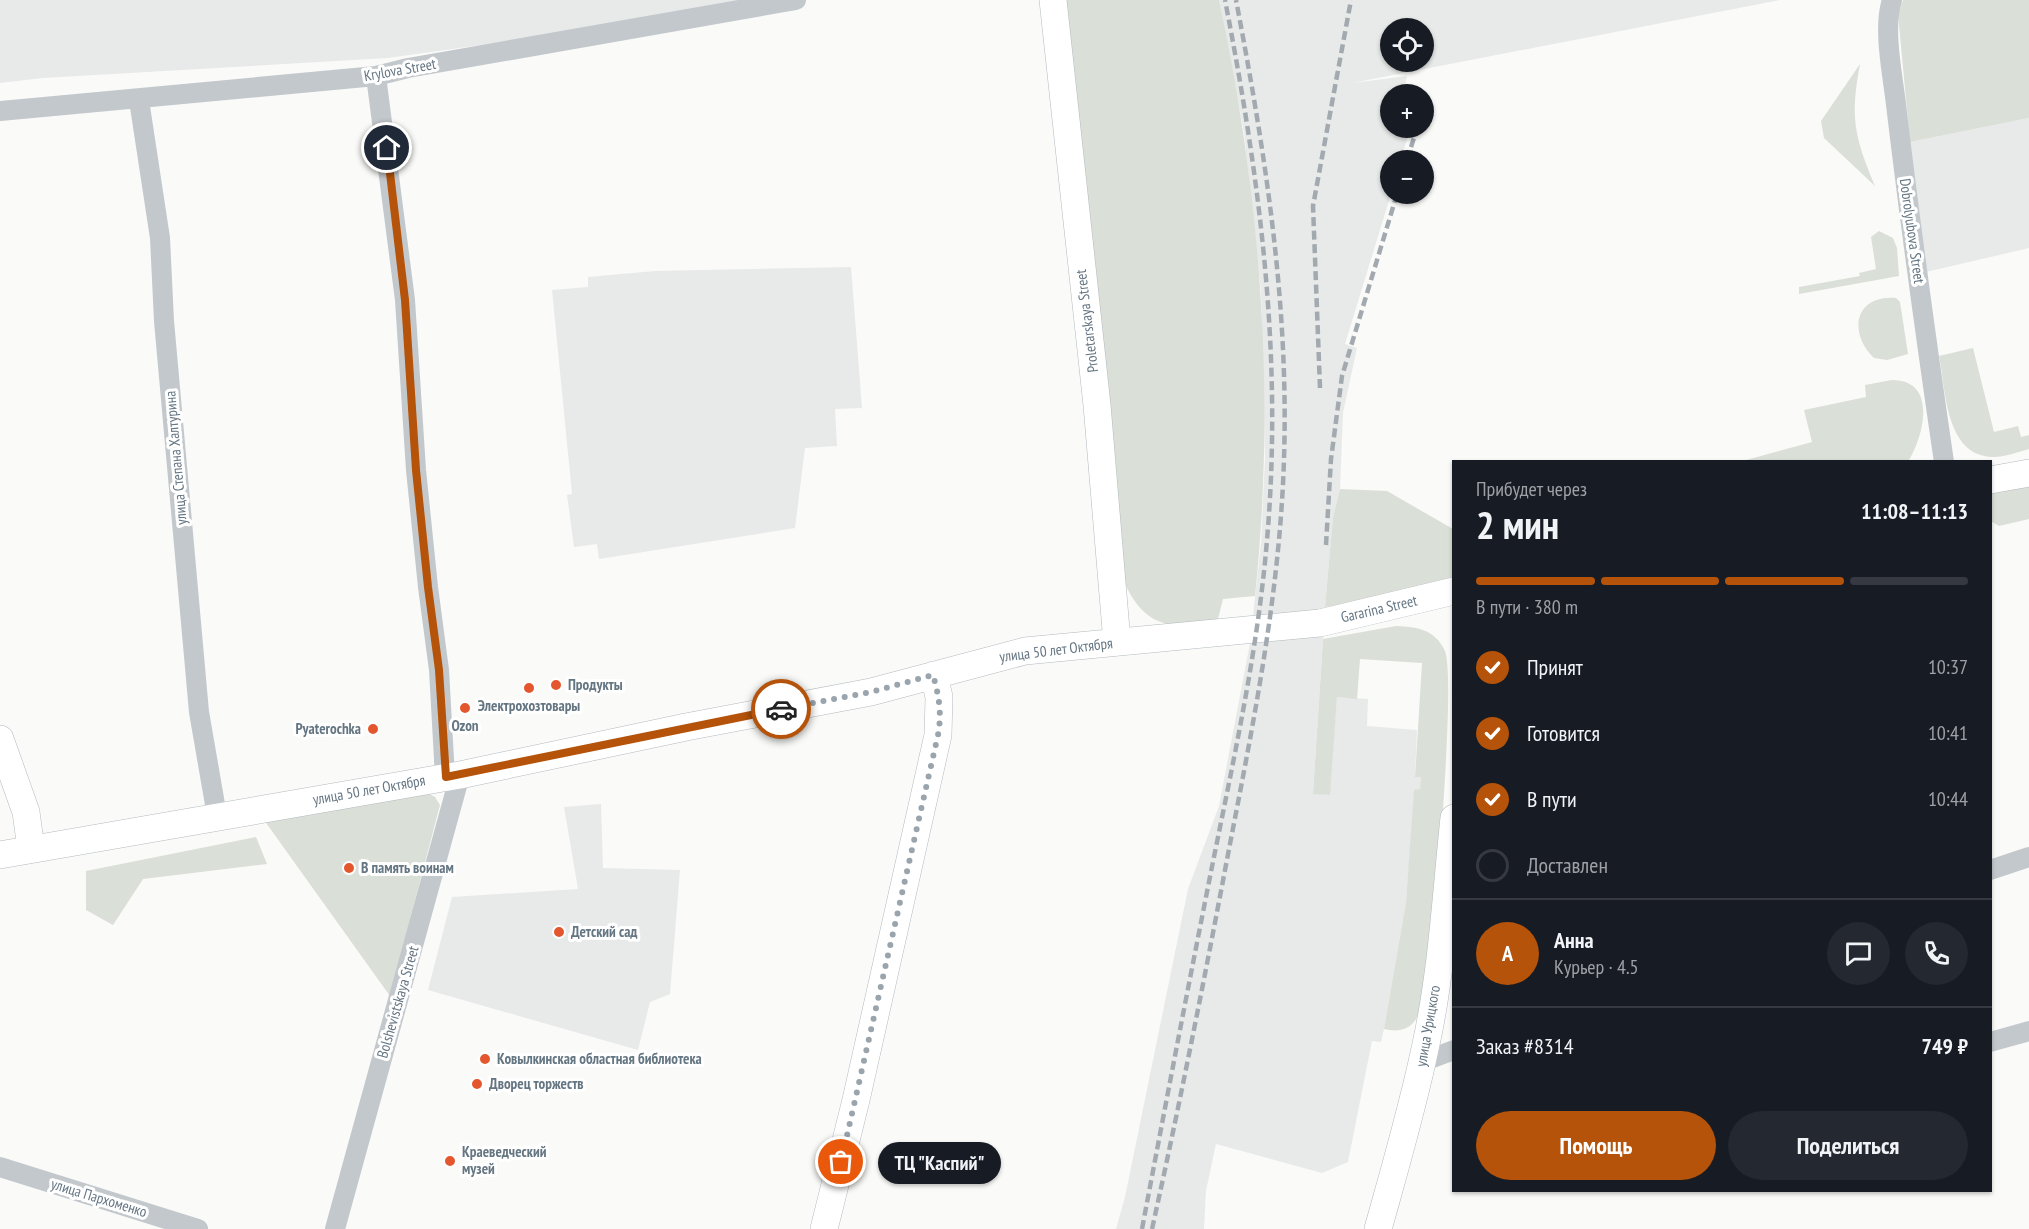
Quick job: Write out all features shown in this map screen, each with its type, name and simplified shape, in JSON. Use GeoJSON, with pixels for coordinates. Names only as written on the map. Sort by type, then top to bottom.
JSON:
{"type":"FeatureCollection","features":[{"type":"Feature","properties":{"kind":"street","name":"Krylova Street"},"geometry":{"type":"LineString","coordinates":[[0,111],[140,100],[376,76],[408,68],[796,0]]}},
{"type":"Feature","properties":{"kind":"street","name":"Proletarskaya Street"},"geometry":{"type":"LineString","coordinates":[[1053,0],[1097,405],[1117,642]]}},
{"type":"Feature","properties":{"kind":"street","name":"Dobrolyubova Street"},"geometry":{"type":"LineString","coordinates":[[1892,0],[1887,13],[1891,52],[1909,211],[1944,460]]}},
{"type":"Feature","properties":{"kind":"street","name":"Bolshevistskaya Street"},"geometry":{"type":"LineString","coordinates":[[335,1229],[453,776],[428,587],[416,470],[405,300],[376,76]]}},
{"type":"Feature","properties":{"kind":"street","name":"улица Степана Халтурина"},"geometry":{"type":"LineString","coordinates":[[140,100],[160,238],[164,321],[199,712],[217,816]]}},
{"type":"Feature","properties":{"kind":"street"},"geometry":{"type":"LineString","coordinates":[[1992,480],[2029,473]]}},
{"type":"Feature","properties":{"kind":"street","name":"Gararina Street"},"geometry":{"type":"LineString","coordinates":[[1304,624],[1452,591]]}},
{"type":"Feature","properties":{"kind":"street","name":"улица 50 лет Октября"},"geometry":{"type":"LineString","coordinates":[[0,855],[453,776],[686,727],[871,692],[1024,651],[1304,624]]}},
{"type":"Feature","properties":{"kind":"street"},"geometry":{"type":"LineString","coordinates":[[824,1229],[856,1100],[938,735],[941,719],[939,697],[933,675]]}},
{"type":"Feature","properties":{"kind":"street"},"geometry":{"type":"LineString","coordinates":[[0,739],[26,812],[31,849]]}},
{"type":"Feature","properties":{"kind":"street","name":"улица Урицкого"},"geometry":{"type":"LineString","coordinates":[[1378,1229],[1422,1062],[1434,999],[1452,837]]}},
{"type":"Feature","properties":{"kind":"street"},"geometry":{"type":"LineString","coordinates":[[1992,869],[2029,857]]}},
{"type":"Feature","properties":{"kind":"street"},"geometry":{"type":"LineString","coordinates":[[1992,1041],[2029,1031]]}},
{"type":"Feature","properties":{"kind":"street"},"geometry":{"type":"LineString","coordinates":[[1422,1062],[1452,1051]]}},
{"type":"Feature","properties":{"kind":"street","name":"улица Пархоменко"},"geometry":{"type":"LineString","coordinates":[[0,1167],[198,1229]]}},
{"type":"Feature","properties":{"kind":"shaded area"},"geometry":{"type":"Polygon","coordinates":[[[0,0],[746,0],[617,26],[388,58],[43,78],[0,83],[0,0]]]}},
{"type":"Feature","properties":{"kind":"shaded area"},"geometry":{"type":"Polygon","coordinates":[[[1064,0],[1219,0],[1245,147],[1254,222],[1261,296],[1264,446],[1255,596],[1223,599],[1217,623],[1175,625],[1153,619],[1134,601],[1126,586],[1064,0]]]}},
{"type":"Feature","properties":{"kind":"shaded area"},"geometry":{"type":"Polygon","coordinates":[[[1219,0],[1780,0],[1434,67],[1434,18],[1380,18],[1380,72],[1409,72],[1352,83],[1407,76],[1405,84],[1380,84],[1380,138],[1407,138],[1404,150],[1380,150],[1380,204],[1388,204],[1345,344],[1357,348],[1343,413],[1340,489],[1333,517],[1325,607],[1313,793],[1329,795],[1337,697],[1368,699],[1367,726],[1417,730],[1415,776],[1421,777],[1420,790],[1415,790],[1406,902],[1384,1029],[1381,1042],[1372,1041],[1348,1162],[1322,1173],[1216,1144],[1206,1191],[1204,1229],[1116,1229],[1125,1197],[1188,889],[1219,806],[1250,643],[1261,543],[1265,458],[1261,292],[1244,132],[1219,0]]]}},
{"type":"Feature","properties":{"kind":"shaded area"},"geometry":{"type":"Polygon","coordinates":[[[1903,0],[2029,0],[2029,118],[1910,142],[1898,14],[1903,0]]]}},
{"type":"Feature","properties":{"kind":"shaded area"},"geometry":{"type":"Polygon","coordinates":[[[1860,64],[1855,98],[1856,126],[1862,153],[1875,186],[1824,138],[1821,121],[1860,64]]]}},
{"type":"Feature","properties":{"kind":"shaded area"},"geometry":{"type":"Polygon","coordinates":[[[2029,118],[2029,248],[1926,272],[1910,142],[2029,118]]]}},
{"type":"Feature","properties":{"kind":"shaded area"},"geometry":{"type":"Polygon","coordinates":[[[1879,231],[1893,238],[1897,248],[1899,276],[1799,294],[1799,287],[1860,276],[1859,273],[1876,269],[1871,237],[1879,231]]]}},
{"type":"Feature","properties":{"kind":"shaded area"},"geometry":{"type":"Polygon","coordinates":[[[851,267],[862,408],[835,409],[837,446],[805,448],[795,528],[599,559],[597,544],[574,547],[567,495],[572,494],[552,290],[588,287],[588,277],[655,271],[851,267]]]}},
{"type":"Feature","properties":{"kind":"shaded area"},"geometry":{"type":"Polygon","coordinates":[[[1896,298],[1900,302],[1908,354],[1887,360],[1874,358],[1861,338],[1858,327],[1859,318],[1871,303],[1896,298]]]}},
{"type":"Feature","properties":{"kind":"shaded area"},"geometry":{"type":"Polygon","coordinates":[[[1973,348],[1994,432],[2018,426],[2021,437],[2029,435],[2029,449],[1998,457],[1977,454],[1965,446],[1957,434],[1947,403],[1939,356],[1973,348]]]}},
{"type":"Feature","properties":{"kind":"shaded area"},"geometry":{"type":"Polygon","coordinates":[[[1892,380],[1907,382],[1916,389],[1923,411],[1922,425],[1909,460],[1746,460],[1812,442],[1804,410],[1866,397],[1865,385],[1892,380]]]}},
{"type":"Feature","properties":{"kind":"shaded area"},"geometry":{"type":"Polygon","coordinates":[[[2029,482],[2029,519],[1999,526],[1992,522],[1992,489],[2029,482]]]}},
{"type":"Feature","properties":{"kind":"shaded area"},"geometry":{"type":"Polygon","coordinates":[[[1340,489],[1387,491],[1452,528],[1452,581],[1352,604],[1325,607],[1333,517],[1340,489]]]}},
{"type":"Feature","properties":{"kind":"shaded area"},"geometry":{"type":"Polygon","coordinates":[[[1396,626],[1425,631],[1436,638],[1445,651],[1448,674],[1448,717],[1441,835],[1429,954],[1416,1019],[1402,1030],[1384,1029],[1406,902],[1414,790],[1420,789],[1421,777],[1415,777],[1422,663],[1360,659],[1357,699],[1337,697],[1330,795],[1313,794],[1323,639],[1396,626]]]}},
{"type":"Feature","properties":{"kind":"shaded area"},"geometry":{"type":"Polygon","coordinates":[[[426,792],[435,797],[440,805],[390,996],[264,820],[426,792]]]}},
{"type":"Feature","properties":{"kind":"shaded area","name":"Детский сад"},"geometry":{"type":"Polygon","coordinates":[[[601,804],[603,868],[680,870],[670,994],[650,1002],[638,1050],[428,990],[452,897],[578,889],[564,807],[601,804]]]}},
{"type":"Feature","properties":{"kind":"shaded area"},"geometry":{"type":"Polygon","coordinates":[[[256,837],[267,864],[143,879],[113,925],[86,910],[86,871],[256,837]]]}},
{"type":"Feature","properties":{"kind":"railway"},"geometry":{"type":"LineString","coordinates":[[1142,1229],[1241,720],[1256,630],[1267,540],[1272,403],[1265,268],[1249,134],[1225,0]]}},
{"type":"Feature","properties":{"kind":"railway"},"geometry":{"type":"LineString","coordinates":[[1152,1229],[1201,992],[1256,704],[1271,606],[1282,508],[1285,401],[1279,285],[1265,171],[1236,0]]}},
{"type":"Feature","properties":{"kind":"railway"},"geometry":{"type":"LineString","coordinates":[[1320,388],[1313,206],[1351,0]]}},
{"type":"Feature","properties":{"kind":"railway"},"geometry":{"type":"LineString","coordinates":[[1410,150],[1414,138]]}},
{"type":"Feature","properties":{"kind":"railway"},"geometry":{"type":"LineString","coordinates":[[1326,545],[1331,459],[1342,376],[1394,204]]}},
{"type":"Feature","properties":{"kind":"way so far"},"geometry":{"type":"LineString","coordinates":[[781,709],[871,692],[933,675],[939,697],[941,719],[938,735],[841,1162]]}},
{"type":"Feature","properties":{"kind":"place","name":"Продукты"},"geometry":{"type":"Point","coordinates":[556,685]}},
{"type":"Feature","properties":{"kind":"place","name":"Электрохозтовары"},"geometry":{"type":"Point","coordinates":[529,688]}},
{"type":"Feature","properties":{"kind":"place","name":"Ozon"},"geometry":{"type":"Point","coordinates":[465,708]}},
{"type":"Feature","properties":{"kind":"place","name":"Pyaterochka"},"geometry":{"type":"Point","coordinates":[373,729]}},
{"type":"Feature","properties":{"kind":"place","name":"В память воинам"},"geometry":{"type":"Point","coordinates":[349,868]}},
{"type":"Feature","properties":{"kind":"place","name":"Детский сад"},"geometry":{"type":"Point","coordinates":[559,932]}},
{"type":"Feature","properties":{"kind":"place","name":"Ковылкинская областная библиотека"},"geometry":{"type":"Point","coordinates":[485,1059]}},
{"type":"Feature","properties":{"kind":"place","name":"Дворец торжеств"},"geometry":{"type":"Point","coordinates":[477,1084]}},
{"type":"Feature","properties":{"kind":"place","name":"Краеведческий музей"},"geometry":{"type":"Point","coordinates":[450,1161]}},
{"type":"Feature","properties":{"kind":"place","name":"ТЦ \"Каспий\""},"geometry":{"type":"Point","coordinates":[841,1162]}},
{"type":"Feature","properties":{"kind":"route"},"geometry":{"type":"LineString","coordinates":[[387,148],[405,300],[416,470],[439,670],[442,751],[446,777],[781,709]]}}]}
